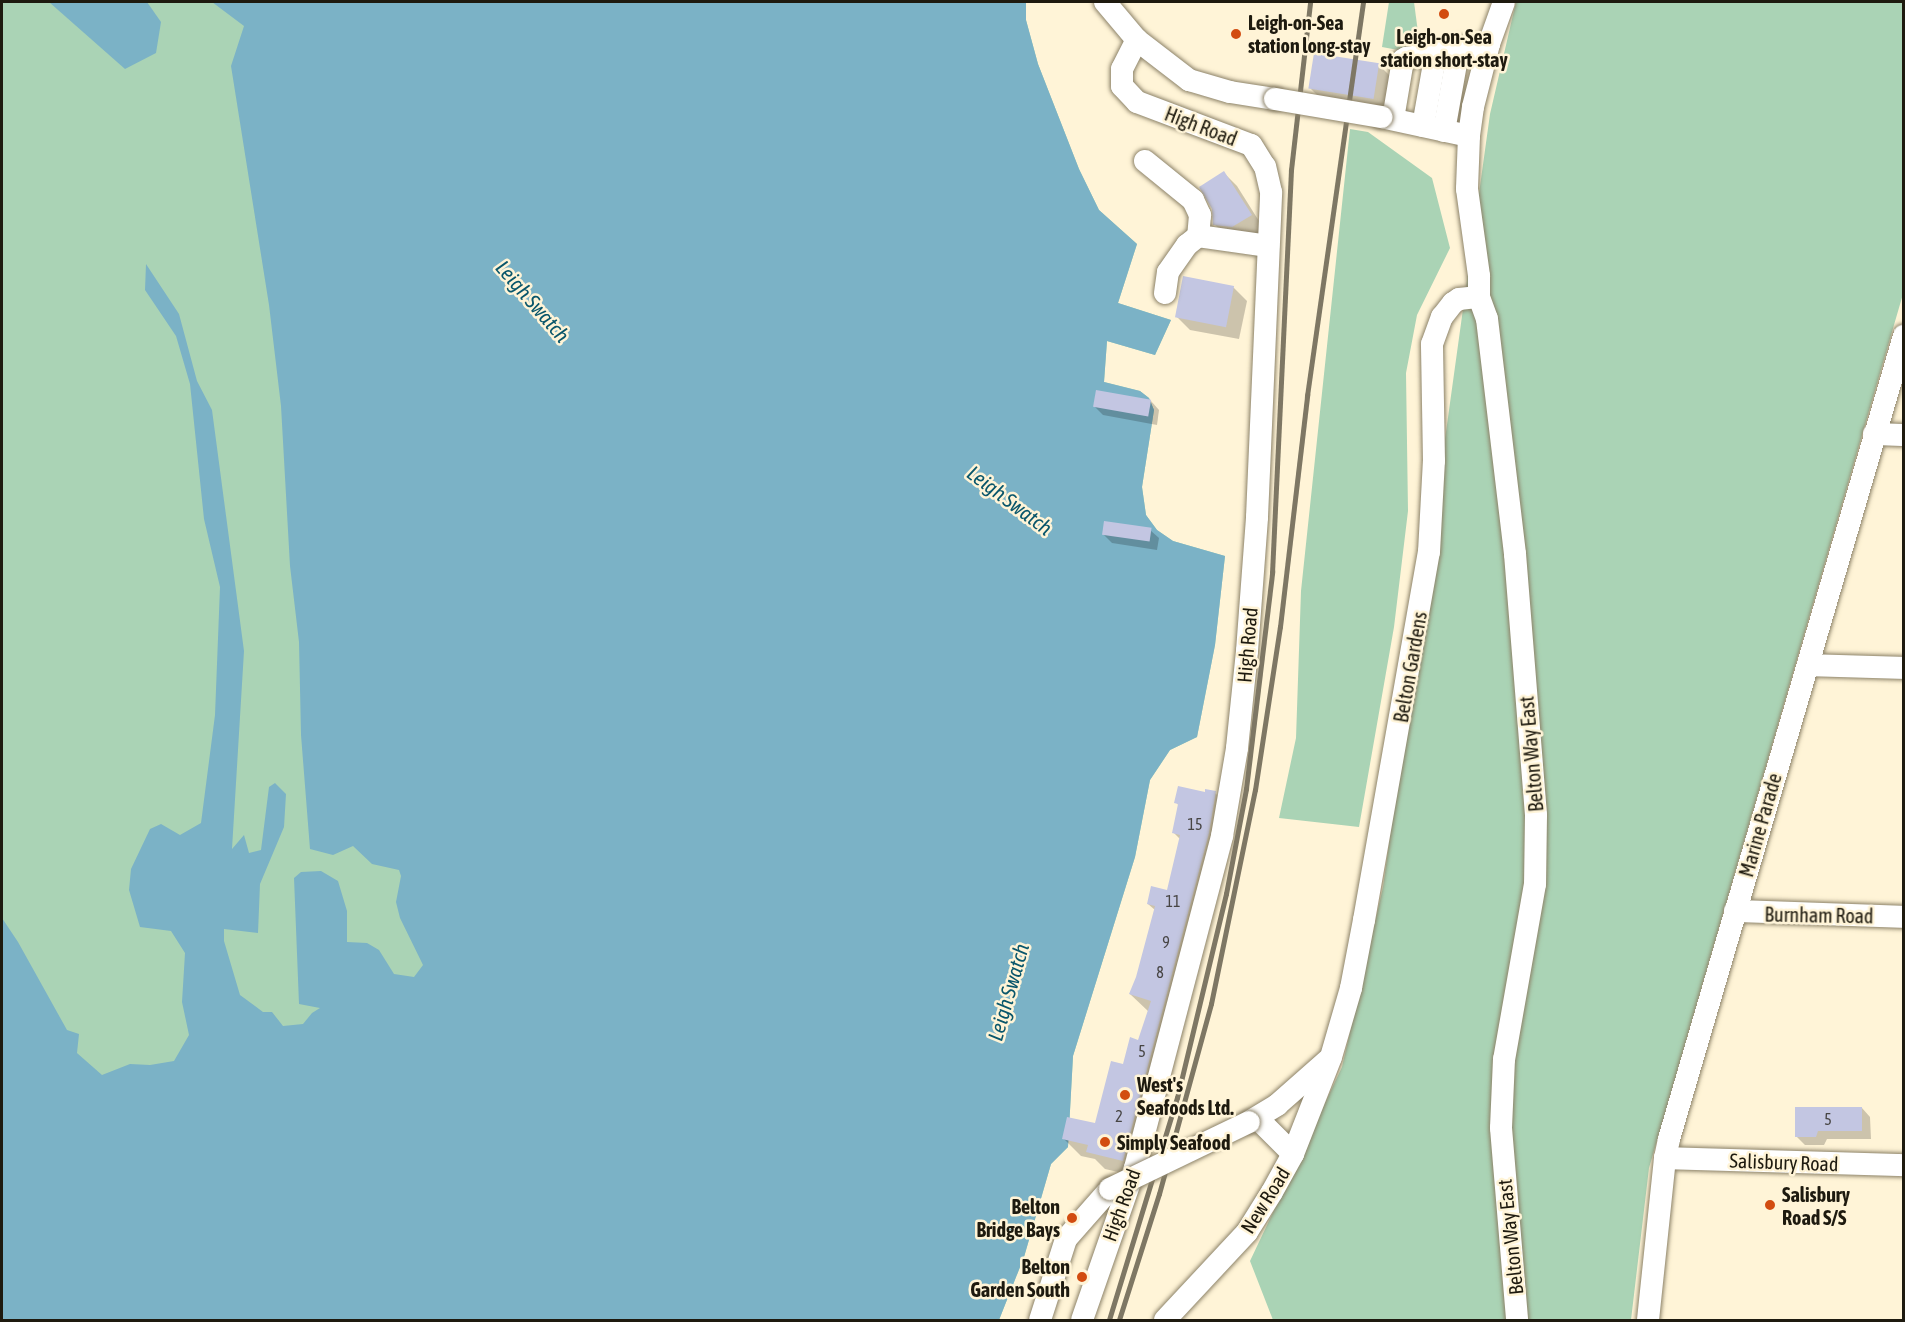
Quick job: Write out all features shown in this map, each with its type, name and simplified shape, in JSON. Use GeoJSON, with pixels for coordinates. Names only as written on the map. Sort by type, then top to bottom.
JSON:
{"type":"FeatureCollection","features":[{"type":"Feature","properties":{"kind":"street"},"geometry":{"type":"LineString","coordinates":[[1105,2],[1137,40],[1189,80],[1230,92],[1410,123],[1469,136]]}},
{"type":"Feature","properties":{"kind":"street","name":"Belton Way East"},"geometry":{"type":"LineString","coordinates":[[1504,2],[1489,44],[1469,136],[1467,189],[1479,276],[1479,297],[1487,319],[1515,554],[1537,826],[1535,884],[1504,1059],[1501,1128],[1517,1320]]}},
{"type":"Feature","properties":{"kind":"street","name":"High Road"},"geometry":{"type":"LineString","coordinates":[[1083,1320],[1138,1156],[1222,836],[1237,748],[1257,517],[1270,192],[1265,167],[1251,146],[1137,102],[1122,86],[1122,69],[1137,40]]}},
{"type":"Feature","properties":{"kind":"street"},"geometry":{"type":"LineString","coordinates":[[1410,123],[1403,60],[1459,47],[1489,44]]}},
{"type":"Feature","properties":{"kind":"street"},"geometry":{"type":"LineString","coordinates":[[1410,123],[1459,47]]}},
{"type":"Feature","properties":{"kind":"street"},"geometry":{"type":"LineString","coordinates":[[1410,123],[1429,54]]}},
{"type":"Feature","properties":{"kind":"street"},"geometry":{"type":"LineString","coordinates":[[1145,161],[1193,200],[1200,215],[1198,236],[1187,245],[1168,272],[1165,293]]}},
{"type":"Feature","properties":{"kind":"street"},"geometry":{"type":"LineString","coordinates":[[1198,236],[1268,246]]}},
{"type":"Feature","properties":{"kind":"street","name":"Belton Gardens"},"geometry":{"type":"LineString","coordinates":[[1331,1057],[1351,988],[1429,552],[1434,461],[1432,344],[1442,317],[1453,303],[1459,298],[1479,297]]}},
{"type":"Feature","properties":{"kind":"street","name":"Marine Parade"},"geometry":{"type":"LineString","coordinates":[[1647,1320],[1665,1158],[1904,336]]}},
{"type":"Feature","properties":{"kind":"street"},"geometry":{"type":"LineString","coordinates":[[1874,434],[1904,435]]}},
{"type":"Feature","properties":{"kind":"street"},"geometry":{"type":"LineString","coordinates":[[1808,665],[1904,668]]}},
{"type":"Feature","properties":{"kind":"street","name":"Burnham Road"},"geometry":{"type":"LineString","coordinates":[[1735,912],[1904,917]]}},
{"type":"Feature","properties":{"kind":"street"},"geometry":{"type":"LineString","coordinates":[[1040,1320],[1066,1239],[1110,1189],[1253,1120],[1277,1105],[1331,1057]]}},
{"type":"Feature","properties":{"kind":"street","name":"New Road"},"geometry":{"type":"LineString","coordinates":[[1165,1320],[1247,1232],[1293,1154],[1331,1057]]}},
{"type":"Feature","properties":{"kind":"street"},"geometry":{"type":"LineString","coordinates":[[1253,1120],[1293,1154]]}},
{"type":"Feature","properties":{"kind":"street","name":"Salisbury Road"},"geometry":{"type":"LineString","coordinates":[[1665,1158],[1904,1165]]}},
{"type":"Feature","properties":{"kind":"green space"},"geometry":{"type":"Polygon","coordinates":[[[2,2],[1026,2],[1026,20],[1038,64],[1079,169],[1099,210],[1137,244],[1118,303],[1171,320],[1155,355],[1107,341],[1104,382],[1140,391],[1149,398],[1154,410],[1142,487],[1146,515],[1157,530],[1173,541],[1225,556],[1215,645],[1197,737],[1170,750],[1150,780],[1135,857],[1073,1056],[1068,1147],[1051,1164],[1024,1257],[999,1320],[2,1320],[2,2]]]}},
{"type":"Feature","properties":{"kind":"green space"},"geometry":{"type":"Polygon","coordinates":[[[1389,2],[1414,2],[1419,40],[1398,50],[1382,47],[1389,2]]]}},
{"type":"Feature","properties":{"kind":"green space"},"geometry":{"type":"Polygon","coordinates":[[[1516,2],[1903,2],[1903,294],[1649,1168],[1631,1320],[1273,1320],[1250,1261],[1342,1067],[1383,887],[1490,114],[1516,2]]]}},
{"type":"Feature","properties":{"kind":"green space"},"geometry":{"type":"Polygon","coordinates":[[[1350,129],[1368,132],[1432,178],[1450,248],[1417,315],[1406,373],[1408,511],[1394,627],[1359,827],[1279,818],[1296,738],[1301,591],[1350,129]]]}},
{"type":"Feature","properties":{"kind":"water"},"geometry":{"type":"Polygon","coordinates":[[[49,2],[147,2],[161,22],[156,53],[125,69],[49,2]]]}},
{"type":"Feature","properties":{"kind":"water","name":"Leigh Swatch"},"geometry":{"type":"Polygon","coordinates":[[[212,2],[1026,2],[1026,20],[1038,64],[1079,169],[1099,210],[1137,244],[1118,303],[1171,320],[1155,355],[1107,341],[1104,382],[1140,391],[1149,398],[1154,410],[1142,487],[1146,515],[1157,530],[1173,541],[1225,556],[1215,645],[1197,737],[1170,750],[1150,780],[1135,857],[1073,1056],[1068,1147],[1051,1164],[1024,1257],[999,1320],[2,1320],[2,918],[67,1030],[79,1034],[77,1053],[102,1075],[130,1064],[150,1065],[174,1061],[189,1035],[182,1002],[185,953],[171,931],[140,927],[129,890],[131,869],[150,829],[161,824],[180,835],[201,823],[215,715],[220,587],[204,519],[190,384],[176,336],[145,290],[146,264],[179,314],[197,381],[212,410],[244,651],[232,849],[244,835],[249,853],[261,850],[269,787],[275,783],[286,794],[284,827],[260,884],[258,933],[224,929],[224,941],[240,995],[263,1012],[272,1012],[283,1026],[303,1024],[312,1013],[320,1008],[299,1004],[294,878],[301,872],[321,871],[338,881],[347,911],[347,942],[367,943],[379,950],[394,974],[414,977],[423,965],[400,918],[396,902],[401,876],[399,870],[372,864],[353,846],[333,855],[310,849],[301,735],[299,642],[290,566],[281,406],[269,305],[231,66],[244,26],[212,2]]]}},
{"type":"Feature","properties":{"kind":"building"},"geometry":{"type":"Polygon","coordinates":[[[1314,53],[1379,63],[1374,99],[1308,89],[1314,53]]]}},
{"type":"Feature","properties":{"kind":"building"},"geometry":{"type":"Polygon","coordinates":[[[1224,171],[1252,215],[1232,227],[1213,225],[1212,209],[1199,187],[1224,171]]]}},
{"type":"Feature","properties":{"kind":"building"},"geometry":{"type":"Polygon","coordinates":[[[1183,276],[1234,286],[1226,327],[1175,317],[1183,276]]]}},
{"type":"Feature","properties":{"kind":"building"},"geometry":{"type":"Polygon","coordinates":[[[1096,390],[1151,400],[1148,416],[1093,407],[1096,390]]]}},
{"type":"Feature","properties":{"kind":"building"},"geometry":{"type":"Polygon","coordinates":[[[1104,521],[1152,528],[1150,542],[1102,535],[1104,521]]]}},
{"type":"Feature","properties":{"kind":"building"},"geometry":{"type":"Polygon","coordinates":[[[1178,786],[1205,792],[1205,789],[1216,791],[1209,833],[1123,1161],[1086,1152],[1088,1145],[1062,1139],[1067,1117],[1095,1123],[1111,1061],[1123,1064],[1130,1037],[1138,1040],[1151,1001],[1129,994],[1136,977],[1155,906],[1147,904],[1151,886],[1167,890],[1180,835],[1172,833],[1178,804],[1174,803],[1178,786]]]}},
{"type":"Feature","properties":{"kind":"building"},"geometry":{"type":"Polygon","coordinates":[[[1795,1107],[1862,1107],[1862,1131],[1818,1131],[1816,1137],[1795,1137],[1795,1107]]]}},
{"type":"Feature","properties":{"kind":"railway"},"geometry":{"type":"LineString","coordinates":[[1109,1320],[1177,1098],[1226,894],[1246,789],[1272,573],[1291,170],[1310,2]]}},
{"type":"Feature","properties":{"kind":"railway"},"geometry":{"type":"LineString","coordinates":[[1119,1320],[1159,1194],[1211,1004],[1255,790],[1280,627],[1307,396],[1363,2]]}},
{"type":"Feature","properties":{"kind":"place","name":"Leigh-on-Sea station short-stay"},"geometry":{"type":"Point","coordinates":[1444,14]}},
{"type":"Feature","properties":{"kind":"place","name":"Leigh-on-Sea station long-stay"},"geometry":{"type":"Point","coordinates":[1236,34]}},
{"type":"Feature","properties":{"kind":"place","name":"West's Seafoods Ltd."},"geometry":{"type":"Point","coordinates":[1125,1095]}},
{"type":"Feature","properties":{"kind":"place","name":"Simply Seafood"},"geometry":{"type":"Point","coordinates":[1105,1142]}},
{"type":"Feature","properties":{"kind":"place","name":"Salisbury Road S/S"},"geometry":{"type":"Point","coordinates":[1770,1205]}},
{"type":"Feature","properties":{"kind":"place","name":"Belton Bridge Bays"},"geometry":{"type":"Point","coordinates":[1072,1218]}},
{"type":"Feature","properties":{"kind":"place","name":"Belton Garden South"},"geometry":{"type":"Point","coordinates":[1082,1277]}}]}
